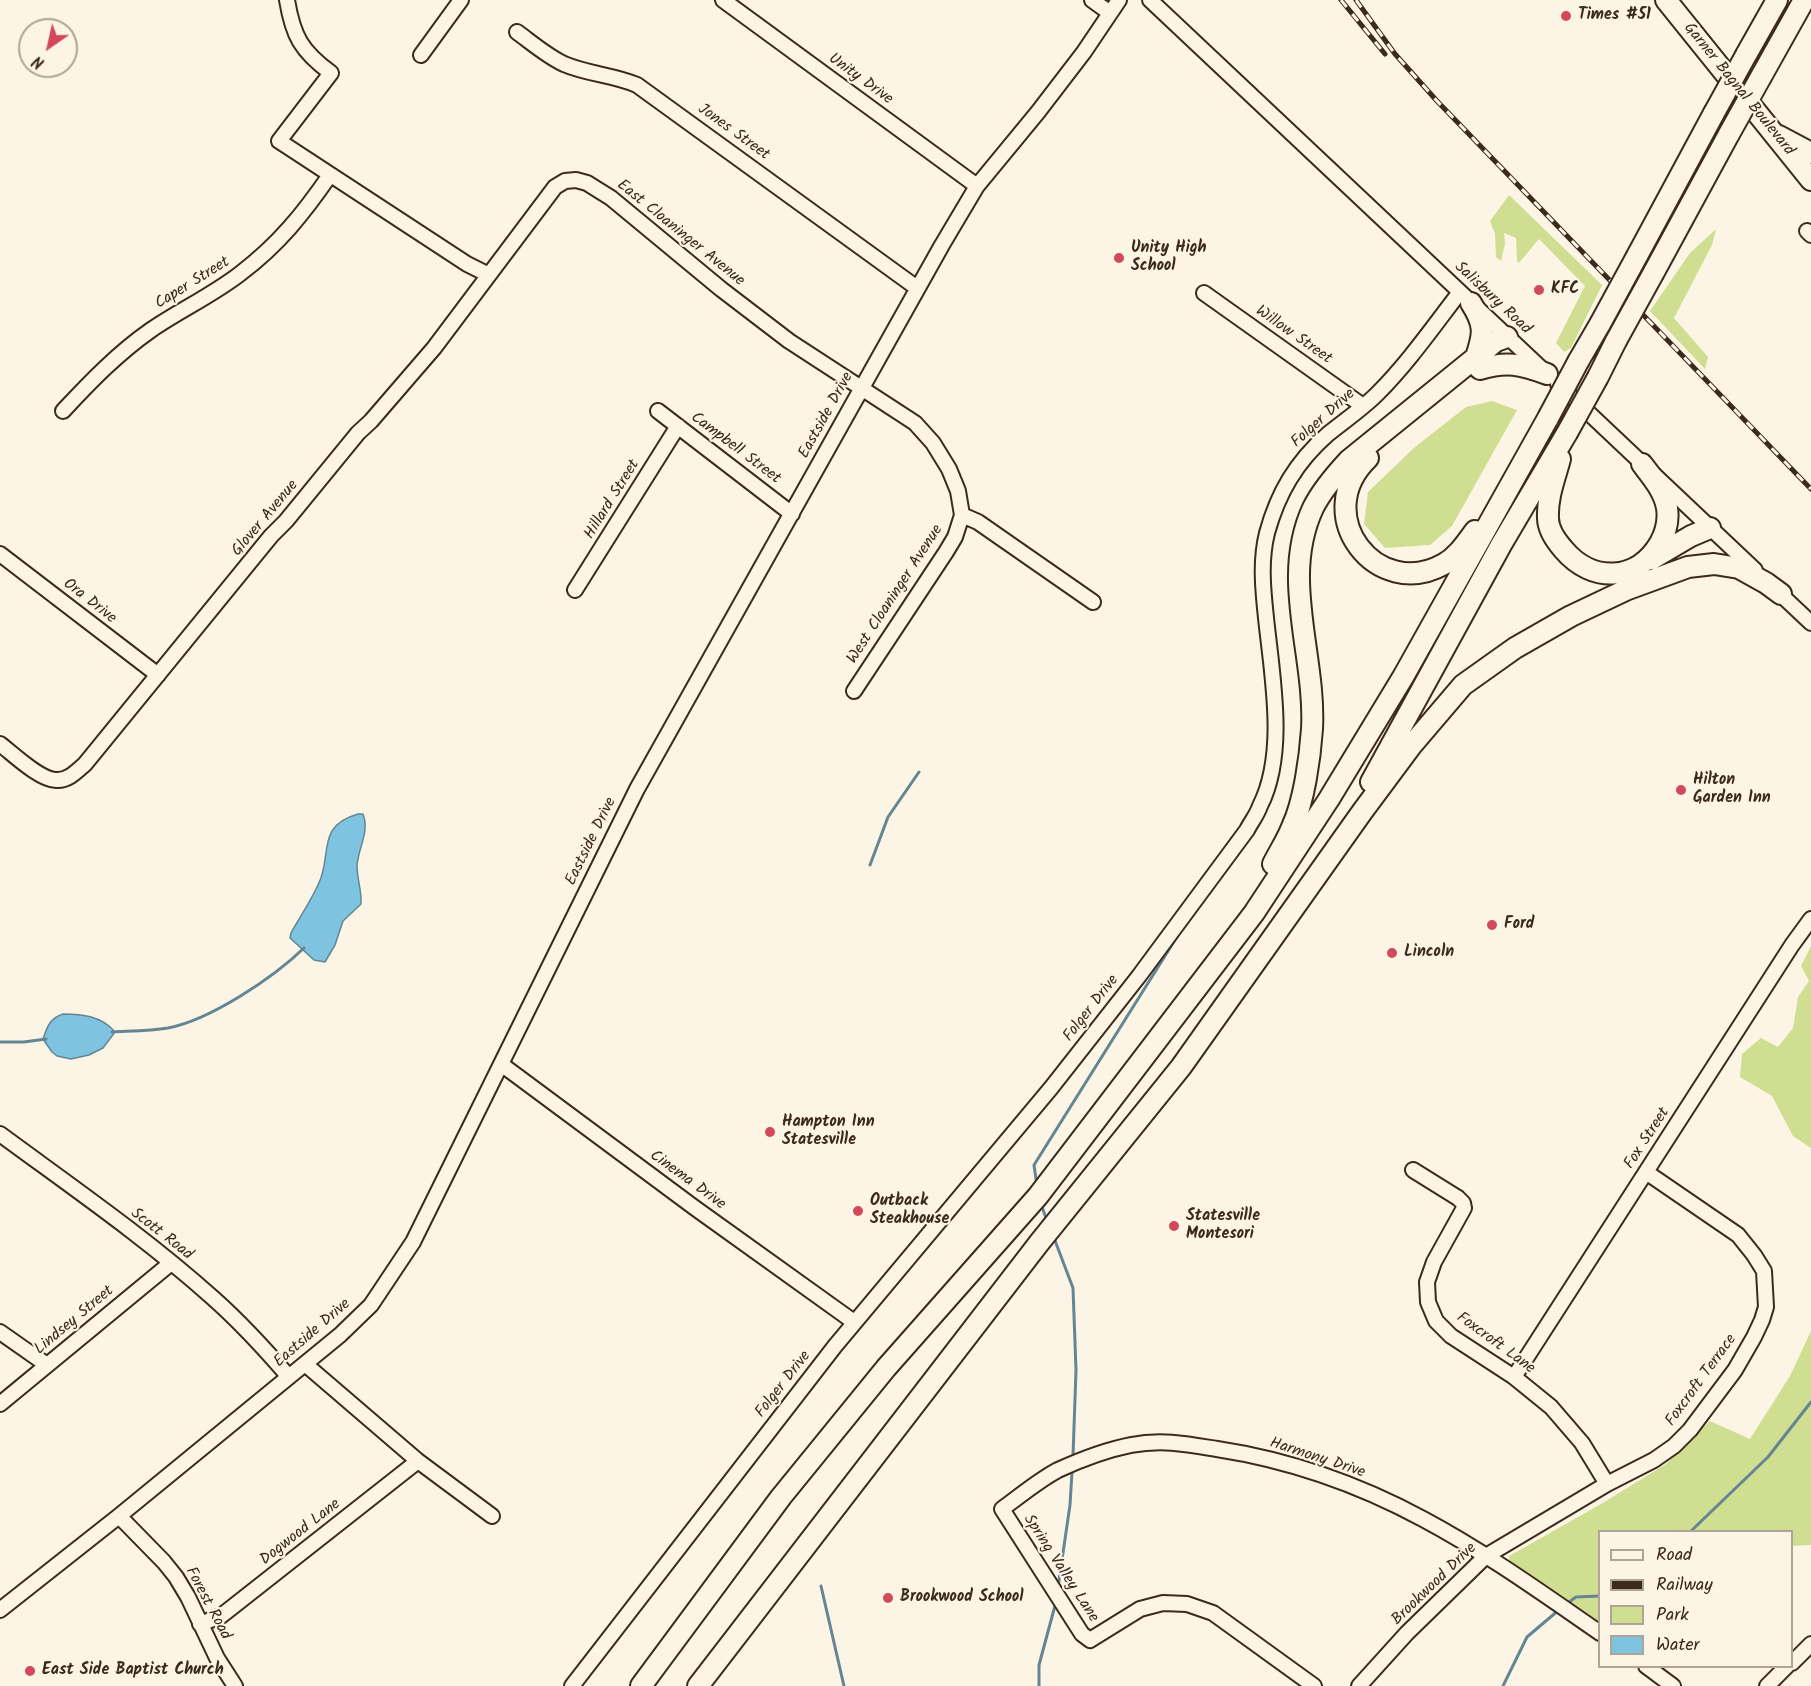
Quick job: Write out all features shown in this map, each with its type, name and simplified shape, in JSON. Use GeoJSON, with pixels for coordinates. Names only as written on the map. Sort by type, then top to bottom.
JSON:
{"type":"FeatureCollection","features":[{"type":"Feature","properties":{"kind":"highway","name":"Garner Bagnal Boulevard"},"geometry":{"type":"LineString","coordinates":[[1666,0],[1811,180]]}},
{"type":"Feature","properties":{"kind":"highway"},"geometry":{"type":"LineString","coordinates":[[1746,55],[1766,0]]}},
{"type":"Feature","properties":{"kind":"highway"},"geometry":{"type":"LineString","coordinates":[[641,1686],[782,1497],[886,1368],[1038,1196],[1254,913],[1329,799],[1403,677],[1777,0]]}},
{"type":"Feature","properties":{"kind":"highway"},"geometry":{"type":"LineString","coordinates":[[1314,880],[1395,740],[1501,545],[1567,433],[1804,0]]}},
{"type":"Feature","properties":{"kind":"highway"},"geometry":{"type":"LineString","coordinates":[[1772,133],[1811,153]]}},
{"type":"Feature","properties":{"kind":"highway"},"geometry":{"type":"LineString","coordinates":[[1466,298],[1481,318],[1483,338],[1478,363]]}},
{"type":"Feature","properties":{"kind":"highway"},"geometry":{"type":"LineString","coordinates":[[1507,337],[1496,341],[1478,363],[1367,458],[1352,476],[1345,497],[1346,519],[1352,538],[1365,555],[1383,567],[1403,573],[1424,572],[1444,564],[1460,550],[1492,508],[1532,447]]}},
{"type":"Feature","properties":{"kind":"highway"},"geometry":{"type":"LineString","coordinates":[[1123,1084],[1262,884],[1293,825],[1307,777],[1312,728],[1298,564],[1303,535],[1313,507],[1329,482],[1348,460],[1478,363],[1508,363],[1529,367],[1547,374]]}},
{"type":"Feature","properties":{"kind":"highway"},"geometry":{"type":"LineString","coordinates":[[1567,433],[1549,497],[1548,520],[1556,541],[1571,558],[1591,569],[1608,574],[1627,572],[1690,536],[1710,528]]}},
{"type":"Feature","properties":{"kind":"highway"},"geometry":{"type":"LineString","coordinates":[[1642,464],[1657,483],[1666,505],[1668,520],[1664,535],[1652,556],[1643,564]]}},
{"type":"Feature","properties":{"kind":"highway"},"geometry":{"type":"LineString","coordinates":[[1664,575],[1691,554],[1710,528]]}},
{"type":"Feature","properties":{"kind":"highway"},"geometry":{"type":"LineString","coordinates":[[698,1686],[1045,1236],[1181,1067],[1411,746],[1463,685],[1515,648],[1570,616],[1628,589],[1688,567],[1714,564],[1739,568],[1781,594]]}},
{"type":"Feature","properties":{"kind":"street"},"geometry":{"type":"LineString","coordinates":[[287,0],[291,23],[300,43],[314,60],[331,73],[279,141],[466,264],[489,275]]}},
{"type":"Feature","properties":{"kind":"street"},"geometry":{"type":"LineString","coordinates":[[421,55],[461,0]]}},
{"type":"Feature","properties":{"kind":"street","name":"Unity Drive"},"geometry":{"type":"LineString","coordinates":[[723,0],[977,186]]}},
{"type":"Feature","properties":{"kind":"street"},"geometry":{"type":"LineString","coordinates":[[1092,0],[1110,13]]}},
{"type":"Feature","properties":{"kind":"street","name":"Eastside Drive"},"geometry":{"type":"LineString","coordinates":[[0,1610],[305,1364],[371,1305],[393,1274],[413,1242],[637,789],[917,288],[977,186],[1045,104],[1119,0]]}},
{"type":"Feature","properties":{"kind":"street","name":"Salisbury Road"},"geometry":{"type":"LineString","coordinates":[[1150,0],[1811,623]]}},
{"type":"Feature","properties":{"kind":"street","name":"Jones Street"},"geometry":{"type":"LineString","coordinates":[[517,32],[549,56],[564,64],[625,80],[650,93],[917,288]]}},
{"type":"Feature","properties":{"kind":"street","name":"Caper Street"},"geometry":{"type":"LineString","coordinates":[[63,411],[104,368],[150,330],[240,274],[274,245],[304,212],[330,175]]}},
{"type":"Feature","properties":{"kind":"street","name":"East Cloaninger Avenue"},"geometry":{"type":"LineString","coordinates":[[489,275],[555,187],[565,181],[576,180],[587,183],[611,198],[721,289],[789,340],[860,389],[915,423],[933,443],[949,469],[958,491],[962,515]]}},
{"type":"Feature","properties":{"kind":"street","name":"Glover Avenue"},"geometry":{"type":"LineString","coordinates":[[0,744],[44,777],[56,780],[72,775],[85,764],[358,433],[434,348],[489,275]]}},
{"type":"Feature","properties":{"kind":"street","name":"Willow Street"},"geometry":{"type":"LineString","coordinates":[[1204,293],[1363,406]]}},
{"type":"Feature","properties":{"kind":"street","name":"Folger Drive"},"geometry":{"type":"LineString","coordinates":[[572,1686],[854,1323],[1046,1095],[1229,856],[1257,813],[1269,783],[1275,749],[1275,703],[1263,554],[1267,532],[1287,482],[1300,462],[1325,437],[1376,394],[1466,298]]}},
{"type":"Feature","properties":{"kind":"street","name":"Campbell Street"},"geometry":{"type":"LineString","coordinates":[[658,411],[792,514]]}},
{"type":"Feature","properties":{"kind":"street","name":"Hillard Street"},"geometry":{"type":"LineString","coordinates":[[575,590],[678,426]]}},
{"type":"Feature","properties":{"kind":"street"},"geometry":{"type":"LineString","coordinates":[[962,515],[978,522],[1093,602]]}},
{"type":"Feature","properties":{"kind":"street","name":"West Cloaninger Avenue"},"geometry":{"type":"LineString","coordinates":[[854,691],[946,552],[955,537],[962,515]]}},
{"type":"Feature","properties":{"kind":"street","name":"Ora Drive"},"geometry":{"type":"LineString","coordinates":[[0,554],[158,675]]}},
{"type":"Feature","properties":{"kind":"street","name":"Fox Street"},"geometry":{"type":"LineString","coordinates":[[1514,1377],[1786,954],[1811,919]]}},
{"type":"Feature","properties":{"kind":"street","name":"Cinema Drive"},"geometry":{"type":"LineString","coordinates":[[501,1064],[854,1323]]}},
{"type":"Feature","properties":{"kind":"street","name":"Scott Road"},"geometry":{"type":"LineString","coordinates":[[0,1134],[171,1263],[221,1305],[289,1377]]}},
{"type":"Feature","properties":{"kind":"street","name":"Foxcroft Lane"},"geometry":{"type":"LineString","coordinates":[[1413,1170],[1458,1198],[1464,1208],[1434,1262],[1427,1282],[1428,1302],[1436,1321],[1451,1336],[1514,1377],[1551,1407],[1582,1443],[1607,1484]]}},
{"type":"Feature","properties":{"kind":"street","name":"Foxcroft Terrace"},"geometry":{"type":"LineString","coordinates":[[1607,1484],[1654,1460],[1674,1446],[1690,1430],[1735,1370],[1754,1337],[1766,1307],[1764,1271],[1738,1234],[1646,1172]]}},
{"type":"Feature","properties":{"kind":"street","name":"Lindsey Street"},"geometry":{"type":"LineString","coordinates":[[0,1404],[171,1263]]}},
{"type":"Feature","properties":{"kind":"street"},"geometry":{"type":"LineString","coordinates":[[0,1332],[46,1365]]}},
{"type":"Feature","properties":{"kind":"street"},"geometry":{"type":"LineString","coordinates":[[305,1364],[418,1461],[492,1516]]}},
{"type":"Feature","properties":{"kind":"street","name":"Harmony Drive"},"geometry":{"type":"LineString","coordinates":[[1002,1509],[1057,1471],[1094,1455],[1133,1445],[1169,1441],[1238,1452],[1302,1468],[1364,1491],[1424,1519],[1486,1556],[1598,1632]]}},
{"type":"Feature","properties":{"kind":"street","name":"Dogwood Lane"},"geometry":{"type":"LineString","coordinates":[[200,1624],[221,1616],[418,1461]]}},
{"type":"Feature","properties":{"kind":"street","name":"Brookwood Drive"},"geometry":{"type":"LineString","coordinates":[[1359,1686],[1407,1633],[1486,1556],[1607,1484]]}},
{"type":"Feature","properties":{"kind":"street","name":"Spring Valley Lane"},"geometry":{"type":"LineString","coordinates":[[1002,1509],[1082,1634],[1090,1640],[1140,1609],[1163,1604],[1187,1604],[1213,1613],[1314,1686]]}},
{"type":"Feature","properties":{"kind":"street","name":"Forest Road"},"geometry":{"type":"LineString","coordinates":[[119,1516],[176,1577],[217,1658],[235,1686]]}},
{"type":"Feature","properties":{"kind":"street"},"geometry":{"type":"LineString","coordinates":[[1793,1661],[1811,1644]]}},
{"type":"Feature","properties":{"kind":"street"},"geometry":{"type":"LineString","coordinates":[[1649,1668],[1673,1686]]}},
{"type":"Feature","properties":{"kind":"street"},"geometry":{"type":"LineString","coordinates":[[1767,1686],[1785,1668]]}},
{"type":"Feature","properties":{"kind":"green space"},"geometry":{"type":"Polygon","coordinates":[[[1509,195],[1602,285],[1571,348],[1564,352],[1556,343],[1585,286],[1539,239],[1519,263],[1516,238],[1504,233],[1505,244],[1501,261],[1496,257],[1495,234],[1490,221],[1509,195]]]}},
{"type":"Feature","properties":{"kind":"green space"},"geometry":{"type":"Polygon","coordinates":[[[1716,229],[1712,245],[1674,318],[1708,357],[1705,369],[1650,311],[1690,253],[1716,229]]]}},
{"type":"Feature","properties":{"kind":"green space"},"geometry":{"type":"Polygon","coordinates":[[[1492,401],[1517,410],[1452,526],[1430,545],[1385,548],[1364,524],[1368,492],[1415,447],[1466,407],[1492,401]]]}},
{"type":"Feature","properties":{"kind":"green space"},"geometry":{"type":"Polygon","coordinates":[[[1811,946],[1811,1148],[1793,1136],[1772,1096],[1740,1077],[1742,1054],[1761,1038],[1778,1047],[1793,1028],[1798,997],[1809,981],[1801,966],[1811,946]]]}},
{"type":"Feature","properties":{"kind":"green space"},"geometry":{"type":"Polygon","coordinates":[[[1811,1331],[1811,1545],[1793,1546],[1793,1530],[1598,1530],[1598,1622],[1509,1561],[1509,1556],[1666,1464],[1710,1421],[1750,1439],[1790,1376],[1811,1331]]]}},
{"type":"Feature","properties":{"kind":"water"},"geometry":{"type":"Polygon","coordinates":[[[363,814],[365,821],[357,866],[361,904],[343,921],[335,945],[325,962],[314,960],[290,938],[291,933],[318,885],[330,834],[345,819],[363,814]]]}},
{"type":"Feature","properties":{"kind":"water"},"geometry":{"type":"Polygon","coordinates":[[[63,1014],[84,1015],[98,1019],[115,1032],[103,1048],[89,1055],[71,1059],[57,1056],[43,1039],[52,1021],[63,1014]]]}},
{"type":"Feature","properties":{"kind":"waterway"},"geometry":{"type":"LineString","coordinates":[[870,865],[888,817],[919,772]]}},
{"type":"Feature","properties":{"kind":"waterway"},"geometry":{"type":"LineString","coordinates":[[1037,1186],[1034,1165],[1180,932]]}},
{"type":"Feature","properties":{"kind":"waterway"},"geometry":{"type":"LineString","coordinates":[[112,1032],[168,1028],[203,1016],[240,996],[276,972],[304,948]]}},
{"type":"Feature","properties":{"kind":"waterway"},"geometry":{"type":"LineString","coordinates":[[0,1042],[46,1039]]}},
{"type":"Feature","properties":{"kind":"waterway"},"geometry":{"type":"LineString","coordinates":[[1041,1204],[1047,1221]]}},
{"type":"Feature","properties":{"kind":"waterway"},"geometry":{"type":"LineString","coordinates":[[1054,1238],[1073,1288],[1076,1370],[1073,1456]]}},
{"type":"Feature","properties":{"kind":"waterway"},"geometry":{"type":"LineString","coordinates":[[1692,1530],[1768,1457],[1811,1402]]}},
{"type":"Feature","properties":{"kind":"waterway"},"geometry":{"type":"LineString","coordinates":[[1058,1587],[1070,1505],[1072,1472]]}},
{"type":"Feature","properties":{"kind":"waterway"},"geometry":{"type":"LineString","coordinates":[[821,1586],[844,1686]]}},
{"type":"Feature","properties":{"kind":"waterway"},"geometry":{"type":"LineString","coordinates":[[1565,1605],[1576,1597],[1598,1596]]}},
{"type":"Feature","properties":{"kind":"waterway"},"geometry":{"type":"LineString","coordinates":[[1039,1686],[1039,1665],[1056,1602]]}},
{"type":"Feature","properties":{"kind":"waterway"},"geometry":{"type":"LineString","coordinates":[[1503,1686],[1527,1637],[1560,1609]]}},
{"type":"Feature","properties":{"kind":"railway"},"geometry":{"type":"LineString","coordinates":[[1341,0],[1385,54]]}},
{"type":"Feature","properties":{"kind":"railway"},"geometry":{"type":"LineString","coordinates":[[1356,0],[1395,54],[1437,101],[1811,489]]}},
{"type":"Feature","properties":{"kind":"place","name":"Times #51"},"geometry":{"type":"Point","coordinates":[1566,16]}},
{"type":"Feature","properties":{"kind":"place","name":"Unity High School"},"geometry":{"type":"Point","coordinates":[1119,258]}},
{"type":"Feature","properties":{"kind":"place","name":"KFC"},"geometry":{"type":"Point","coordinates":[1539,290]}},
{"type":"Feature","properties":{"kind":"place","name":"Hilton Garden Inn"},"geometry":{"type":"Point","coordinates":[1681,790]}},
{"type":"Feature","properties":{"kind":"place","name":"Ford"},"geometry":{"type":"Point","coordinates":[1492,925]}},
{"type":"Feature","properties":{"kind":"place","name":"Lincoln"},"geometry":{"type":"Point","coordinates":[1392,953]}},
{"type":"Feature","properties":{"kind":"place","name":"Hampton Inn Statesville"},"geometry":{"type":"Point","coordinates":[770,1132]}},
{"type":"Feature","properties":{"kind":"place","name":"Outback Steakhouse"},"geometry":{"type":"Point","coordinates":[858,1211]}},
{"type":"Feature","properties":{"kind":"place","name":"Statesville Montesori"},"geometry":{"type":"Point","coordinates":[1174,1226]}},
{"type":"Feature","properties":{"kind":"place","name":"Brookwood School"},"geometry":{"type":"Point","coordinates":[888,1598]}},
{"type":"Feature","properties":{"kind":"place","name":"East Side Baptist Church"},"geometry":{"type":"Point","coordinates":[30,1671]}}]}
